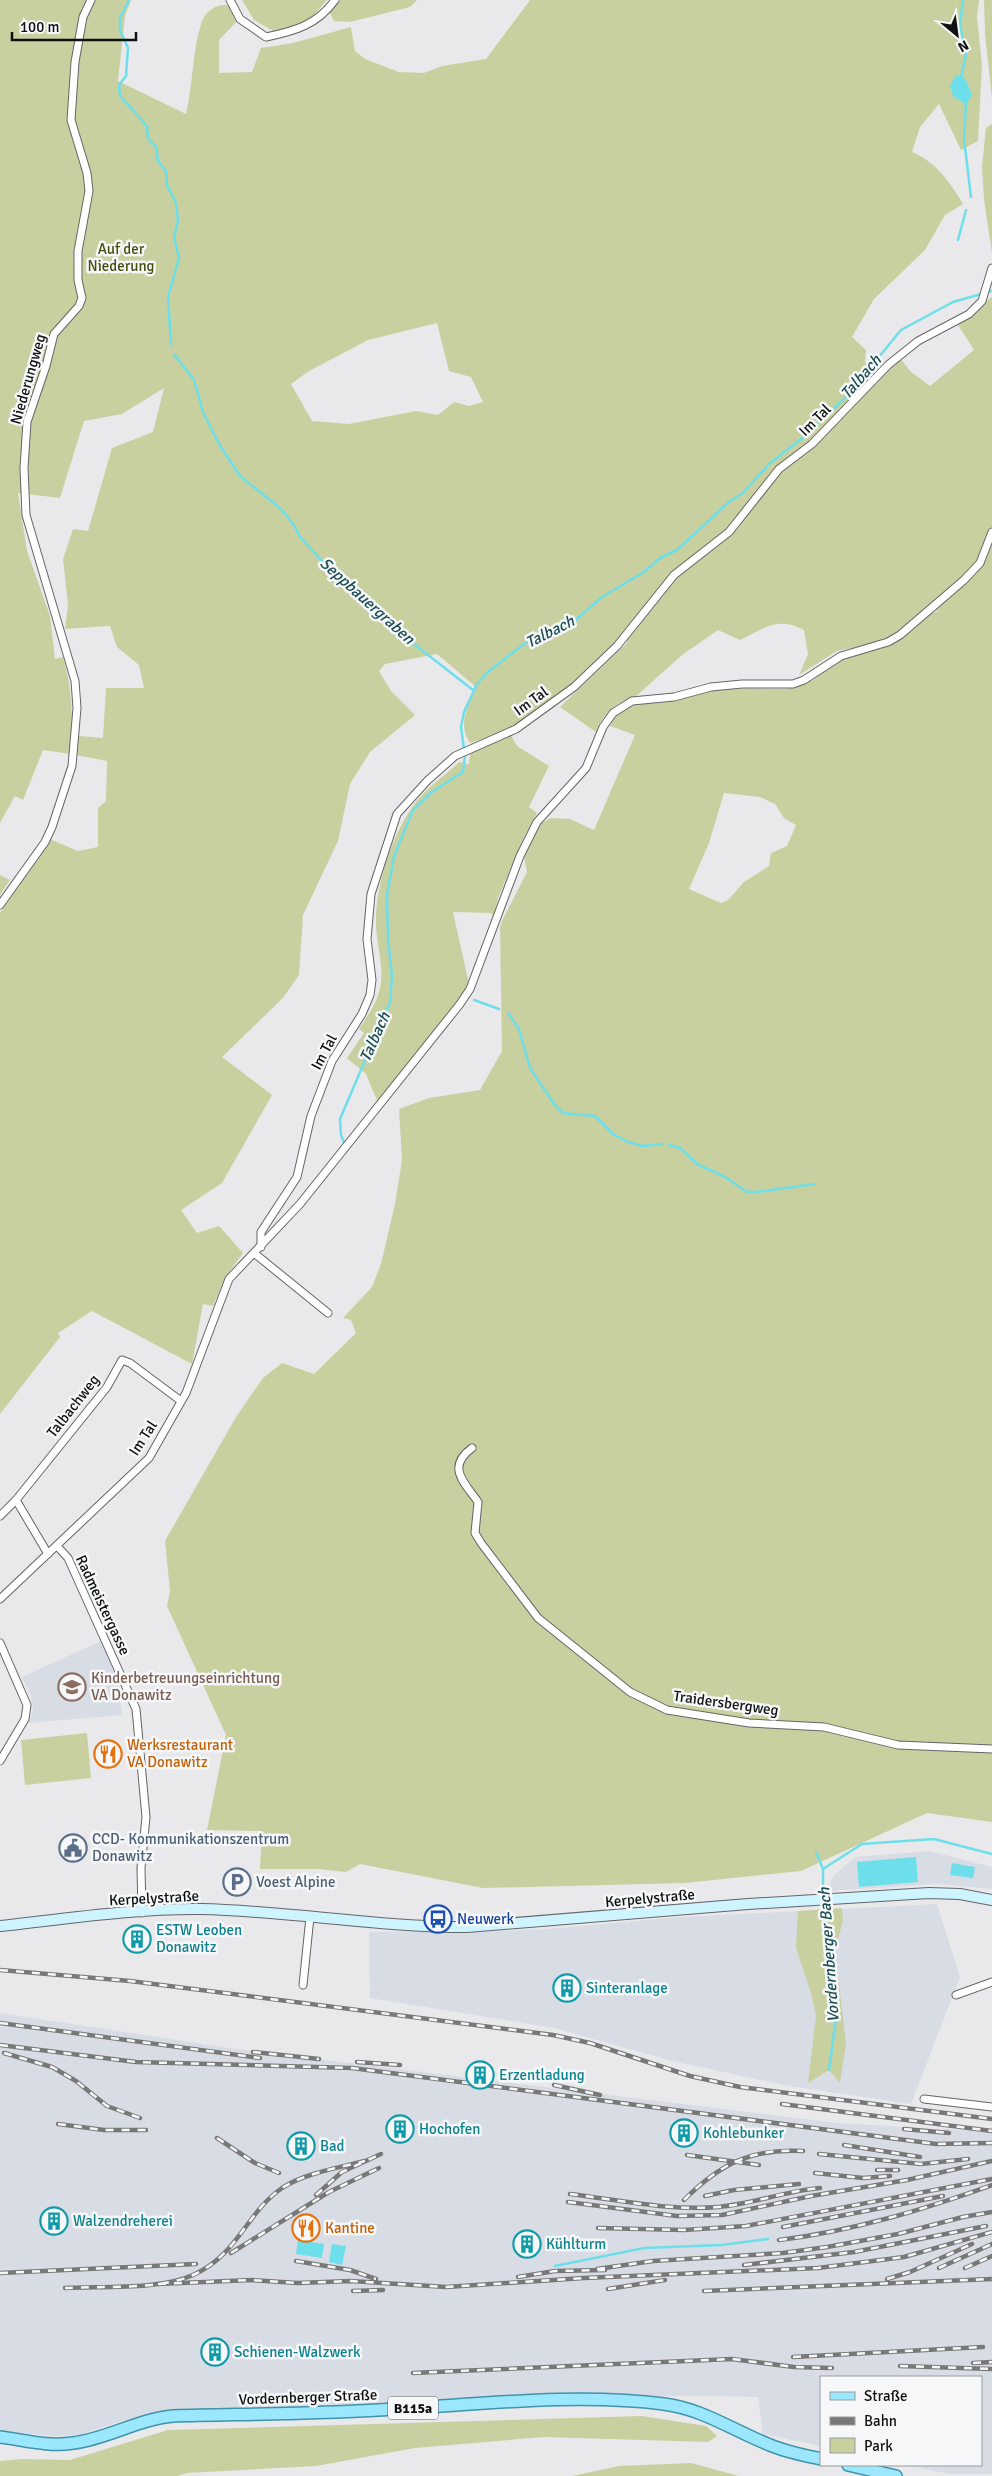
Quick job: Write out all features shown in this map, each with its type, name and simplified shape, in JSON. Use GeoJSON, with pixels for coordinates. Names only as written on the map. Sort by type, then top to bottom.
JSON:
{"type":"FeatureCollection","features":[{"type":"Feature","properties":{"kind":"main road","name":"Kerpelystraße"},"geometry":{"type":"LineString","coordinates":[[0,1926],[200,1909],[422,1926],[467,1927],[748,1904],[929,1893],[960,1894],[992,1900]]}},
{"type":"Feature","properties":{"kind":"main road","name":"Vordernberger Straße"},"geometry":{"type":"LineString","coordinates":[[0,2437],[34,2442],[73,2443],[148,2420],[173,2416],[361,2411],[498,2402],[650,2402],[681,2407],[708,2416],[770,2445],[820,2459]]}},
{"type":"Feature","properties":{"kind":"main road"},"geometry":{"type":"LineString","coordinates":[[852,2466],[896,2476]]}},
{"type":"Feature","properties":{"kind":"street","name":"Niederungweg"},"geometry":{"type":"LineString","coordinates":[[0,905],[45,842],[52,827],[72,766],[75,737],[77,708],[75,681],[26,515],[24,468],[27,422],[54,334],[79,306],[82,298],[78,280],[78,252],[89,191],[87,173],[71,120],[75,62],[83,17],[91,0]]}},
{"type":"Feature","properties":{"kind":"street"},"geometry":{"type":"LineString","coordinates":[[230,0],[240,19],[266,37],[292,32],[320,17],[335,0]]}},
{"type":"Feature","properties":{"kind":"street","name":"Im Tal"},"geometry":{"type":"LineString","coordinates":[[261,1247],[261,1232],[297,1177],[311,1116],[332,1061],[362,1014],[370,995],[372,980],[367,939],[371,894],[397,814],[427,781],[455,756],[468,748],[516,729],[574,687],[617,646],[674,574],[729,532],[779,468],[812,444],[888,364],[918,341],[969,314],[982,301],[991,269]]}},
{"type":"Feature","properties":{"kind":"street","name":"Im Tal"},"geometry":{"type":"LineString","coordinates":[[0,1599],[150,1458],[182,1401],[229,1279],[261,1247],[349,1145],[460,1004],[470,989],[520,856],[537,822],[586,768],[603,727],[613,713],[632,701],[674,697],[711,687],[742,684],[794,684],[804,680],[841,656],[888,642],[906,630],[964,580],[980,563],[992,532]]}},
{"type":"Feature","properties":{"kind":"street"},"geometry":{"type":"LineString","coordinates":[[254,1253],[328,1313]]}},
{"type":"Feature","properties":{"kind":"street","name":"Talbachweg"},"geometry":{"type":"LineString","coordinates":[[0,1516],[16,1500],[107,1387],[122,1360],[130,1362],[182,1401]]}},
{"type":"Feature","properties":{"kind":"street","name":"Traidersbergweg"},"geometry":{"type":"LineString","coordinates":[[472,1448],[460,1456],[458,1468],[464,1482],[478,1502],[476,1533],[481,1543],[538,1618],[630,1692],[667,1710],[749,1723],[824,1727],[898,1745],[992,1749]]}},
{"type":"Feature","properties":{"kind":"street"},"geometry":{"type":"LineString","coordinates":[[16,1500],[48,1554]]}},
{"type":"Feature","properties":{"kind":"street","name":"Radmeistergasse"},"geometry":{"type":"LineString","coordinates":[[57,1546],[68,1558],[136,1709],[146,1817],[141,1868],[142,1913]]}},
{"type":"Feature","properties":{"kind":"street"},"geometry":{"type":"LineString","coordinates":[[0,1642],[27,1705],[25,1719],[0,1762]]}},
{"type":"Feature","properties":{"kind":"street"},"geometry":{"type":"LineString","coordinates":[[303,1985],[310,1917]]}},
{"type":"Feature","properties":{"kind":"street"},"geometry":{"type":"LineString","coordinates":[[956,1995],[992,1982]]}},
{"type":"Feature","properties":{"kind":"street"},"geometry":{"type":"LineString","coordinates":[[924,2099],[992,2107]]}},
{"type":"Feature","properties":{"kind":"shaded area","name":"Kinderbetreuungseinrichtung VA Donawitz"},"geometry":{"type":"Polygon","coordinates":[[[101,1641],[114,1665],[122,1715],[28,1723],[33,1712],[31,1696],[22,1677],[101,1641]]]}},
{"type":"Feature","properties":{"kind":"shaded area"},"geometry":{"type":"Polygon","coordinates":[[[930,1851],[992,1867],[992,1889],[938,1884],[827,1891],[833,1876],[855,1857],[930,1851]]]}},
{"type":"Feature","properties":{"kind":"shaded area"},"geometry":{"type":"Polygon","coordinates":[[[937,1904],[960,1977],[911,2104],[789,2086],[672,2061],[554,2028],[370,1998],[369,1932],[423,1931],[453,1933],[548,1929],[681,1917],[937,1904]]]}},
{"type":"Feature","properties":{"kind":"shaded area"},"geometry":{"type":"Polygon","coordinates":[[[0,2013],[236,2049],[837,2123],[992,2132],[992,2474],[949,2474],[911,2466],[982,2466],[982,2376],[820,2376],[820,2446],[763,2434],[758,2397],[707,2396],[546,2396],[452,2399],[358,2406],[158,2413],[122,2421],[79,2435],[53,2436],[0,2431],[0,2013]]]}},
{"type":"Feature","properties":{"kind":"green space","name":"Auf der Niederung"},"geometry":{"type":"Polygon","coordinates":[[[0,0],[131,0],[125,16],[118,81],[186,114],[201,24],[205,15],[221,5],[231,6],[238,20],[219,40],[219,73],[252,72],[261,48],[293,43],[351,27],[355,51],[365,59],[399,72],[424,73],[442,66],[486,59],[530,0],[979,0],[977,17],[982,65],[978,141],[961,150],[939,104],[920,127],[912,152],[928,161],[942,174],[963,204],[945,215],[925,250],[874,299],[852,337],[866,350],[865,362],[880,368],[810,442],[769,476],[731,527],[710,545],[693,555],[672,574],[629,628],[600,658],[552,701],[509,730],[470,743],[464,729],[464,722],[467,708],[476,687],[437,654],[385,664],[379,671],[391,691],[415,715],[370,752],[350,784],[338,841],[303,915],[299,975],[283,998],[222,1057],[272,1095],[222,1183],[181,1210],[197,1233],[219,1226],[243,1253],[225,1278],[213,1306],[203,1304],[192,1364],[92,1311],[58,1333],[60,1337],[0,1414],[0,913],[50,839],[78,851],[98,847],[98,808],[106,801],[107,761],[76,755],[79,736],[103,738],[106,688],[144,688],[139,665],[117,647],[110,626],[65,629],[68,605],[63,559],[73,529],[88,531],[112,448],[153,432],[164,388],[122,414],[84,421],[60,498],[18,493],[27,551],[50,616],[55,659],[63,657],[69,682],[72,717],[71,741],[70,754],[43,750],[23,800],[15,796],[0,823],[0,0]],[[437,323],[368,340],[309,371],[291,384],[312,421],[349,424],[416,411],[438,415],[454,402],[469,406],[483,402],[471,377],[449,371],[437,323]]]}},
{"type":"Feature","properties":{"kind":"green space"},"geometry":{"type":"Polygon","coordinates":[[[242,0],[327,0],[307,23],[275,32],[254,20],[242,0]]]}},
{"type":"Feature","properties":{"kind":"green space"},"geometry":{"type":"Polygon","coordinates":[[[337,0],[417,0],[410,7],[350,22],[334,21],[329,11],[337,0]]]}},
{"type":"Feature","properties":{"kind":"green space"},"geometry":{"type":"Polygon","coordinates":[[[984,0],[992,0],[992,99],[985,34],[984,0]]]}},
{"type":"Feature","properties":{"kind":"green space"},"geometry":{"type":"Polygon","coordinates":[[[992,124],[992,253],[984,199],[982,167],[986,128],[992,124]]]}},
{"type":"Feature","properties":{"kind":"green space"},"geometry":{"type":"Polygon","coordinates":[[[992,297],[992,1822],[927,1813],[801,1871],[685,1883],[483,1888],[360,1864],[346,1872],[317,1869],[260,1869],[262,1831],[207,1830],[226,1735],[167,1606],[170,1591],[165,1541],[236,1417],[263,1378],[282,1363],[314,1374],[356,1333],[351,1320],[343,1318],[372,1287],[381,1264],[395,1204],[402,1160],[399,1109],[429,1098],[480,1090],[502,1051],[500,928],[502,921],[527,872],[524,856],[540,824],[551,818],[570,819],[594,830],[635,735],[610,726],[616,714],[630,705],[667,702],[721,688],[786,689],[800,685],[813,680],[837,661],[898,640],[930,614],[938,611],[928,607],[901,631],[889,638],[872,644],[837,651],[799,675],[808,654],[804,630],[786,624],[771,625],[740,640],[718,630],[682,655],[634,698],[616,705],[602,720],[596,732],[560,707],[627,643],[627,639],[664,591],[683,571],[738,528],[775,478],[900,358],[910,371],[930,386],[974,350],[958,325],[978,311],[992,297]],[[724,793],[709,843],[689,889],[721,903],[728,900],[744,882],[769,866],[771,853],[787,846],[796,825],[784,818],[775,804],[760,797],[724,793]]]}},
{"type":"Feature","properties":{"kind":"green space"},"geometry":{"type":"Polygon","coordinates":[[[511,735],[517,746],[549,766],[529,807],[537,813],[523,839],[498,898],[494,917],[491,913],[453,912],[469,984],[459,1001],[378,1103],[366,1074],[347,1058],[364,1033],[359,1029],[379,994],[381,972],[376,927],[377,904],[389,853],[404,821],[426,791],[459,762],[469,764],[470,753],[511,735]]]}},
{"type":"Feature","properties":{"kind":"green space"},"geometry":{"type":"Polygon","coordinates":[[[0,875],[10,880],[0,895],[0,875]]]}},
{"type":"Feature","properties":{"kind":"green space"},"geometry":{"type":"Polygon","coordinates":[[[87,1733],[91,1778],[25,1785],[21,1740],[87,1733]]]}},
{"type":"Feature","properties":{"kind":"green space"},"geometry":{"type":"Polygon","coordinates":[[[842,1908],[843,1920],[835,1951],[846,2044],[840,2083],[829,2070],[808,2083],[816,2016],[811,1993],[796,1948],[798,1911],[842,1908]]]}},
{"type":"Feature","properties":{"kind":"green space"},"geometry":{"type":"Polygon","coordinates":[[[642,2416],[706,2426],[717,2436],[708,2442],[544,2437],[415,2448],[316,2466],[187,2473],[177,2476],[0,2476],[0,2461],[21,2459],[70,2460],[168,2430],[642,2416]]]}},
{"type":"Feature","properties":{"kind":"green space"},"geometry":{"type":"Polygon","coordinates":[[[691,2463],[739,2476],[572,2476],[619,2466],[691,2463]]]}},
{"type":"Feature","properties":{"kind":"water"},"geometry":{"type":"Polygon","coordinates":[[[961,75],[966,80],[972,95],[966,105],[953,96],[950,85],[956,76],[961,75]]]}},
{"type":"Feature","properties":{"kind":"water"},"geometry":{"type":"Polygon","coordinates":[[[916,1857],[918,1882],[859,1887],[857,1862],[916,1857]]]}},
{"type":"Feature","properties":{"kind":"water"},"geometry":{"type":"Polygon","coordinates":[[[952,1863],[975,1867],[973,1878],[950,1875],[952,1863]]]}},
{"type":"Feature","properties":{"kind":"water"},"geometry":{"type":"Polygon","coordinates":[[[298,2240],[324,2244],[322,2258],[296,2254],[298,2240]]]}},
{"type":"Feature","properties":{"kind":"water"},"geometry":{"type":"Polygon","coordinates":[[[332,2244],[346,2246],[342,2265],[329,2262],[332,2244]]]}},
{"type":"Feature","properties":{"kind":"waterway","name":"Seppbauergraben"},"geometry":{"type":"LineString","coordinates":[[129,0],[120,18],[120,30],[128,48],[126,76],[119,85],[120,96],[147,126],[148,138],[156,147],[158,161],[166,171],[167,185],[176,203],[178,221],[174,237],[179,258],[168,297],[171,345]]}},
{"type":"Feature","properties":{"kind":"waterway"},"geometry":{"type":"LineString","coordinates":[[961,77],[966,54],[960,25],[963,0]]}},
{"type":"Feature","properties":{"kind":"waterway"},"geometry":{"type":"LineString","coordinates":[[966,102],[964,139],[971,197]]}},
{"type":"Feature","properties":{"kind":"waterway"},"geometry":{"type":"LineString","coordinates":[[958,240],[966,210]]}},
{"type":"Feature","properties":{"kind":"waterway","name":"Talbach"},"geometry":{"type":"LineString","coordinates":[[345,1145],[341,1135],[340,1119],[390,1002],[392,976],[388,940],[387,895],[394,856],[413,810],[432,792],[463,772],[465,756],[461,727],[464,712],[477,684],[488,672],[524,644],[549,631],[570,625],[602,597],[644,572],[660,558],[677,550],[729,502],[743,493],[769,464],[805,436],[846,397],[901,330],[953,302],[992,291]]}},
{"type":"Feature","properties":{"kind":"waterway","name":"Seppbauergraben"},"geometry":{"type":"LineString","coordinates":[[174,354],[194,380],[203,412],[219,444],[240,476],[280,508],[294,525],[300,537],[322,561],[378,606],[382,619],[473,690]]}},
{"type":"Feature","properties":{"kind":"waterway"},"geometry":{"type":"LineString","coordinates":[[474,1000],[499,1009]]}},
{"type":"Feature","properties":{"kind":"waterway"},"geometry":{"type":"LineString","coordinates":[[508,1013],[519,1029],[530,1068],[554,1104],[563,1113],[595,1116],[613,1134],[628,1142],[643,1146],[663,1144]]}},
{"type":"Feature","properties":{"kind":"waterway"},"geometry":{"type":"LineString","coordinates":[[669,1145],[680,1148],[697,1164],[725,1177],[747,1192],[815,1184]]}},
{"type":"Feature","properties":{"kind":"waterway","name":"Vordernberger Bach"},"geometry":{"type":"LineString","coordinates":[[823,1897],[823,1869],[862,1844],[934,1839],[992,1854]]}},
{"type":"Feature","properties":{"kind":"waterway","name":"Talbach"},"geometry":{"type":"LineString","coordinates":[[816,1852],[823,1869]]}},
{"type":"Feature","properties":{"kind":"waterway","name":"Vordernberger Bach"},"geometry":{"type":"LineString","coordinates":[[823,1902],[836,2018],[829,2070]]}},
{"type":"Feature","properties":{"kind":"waterway","name":"Vordernberger Bach"},"geometry":{"type":"LineString","coordinates":[[555,2266],[644,2248],[721,2245],[768,2239]]}},
{"type":"Feature","properties":{"kind":"railway"},"geometry":{"type":"LineString","coordinates":[[0,1970],[130,1981],[553,2035],[590,2043],[690,2076],[740,2087],[992,2119]]}},
{"type":"Feature","properties":{"kind":"railway"},"geometry":{"type":"LineString","coordinates":[[0,2023],[260,2058]]}},
{"type":"Feature","properties":{"kind":"railway"},"geometry":{"type":"LineString","coordinates":[[0,2045],[136,2062],[352,2068],[936,2144],[992,2143]]}},
{"type":"Feature","properties":{"kind":"railway"},"geometry":{"type":"LineString","coordinates":[[253,2052],[319,2059]]}},
{"type":"Feature","properties":{"kind":"railway"},"geometry":{"type":"LineString","coordinates":[[4,2053],[52,2067],[76,2081],[107,2106],[140,2118]]}},
{"type":"Feature","properties":{"kind":"railway"},"geometry":{"type":"LineString","coordinates":[[357,2062],[400,2065]]}},
{"type":"Feature","properties":{"kind":"railway"},"geometry":{"type":"LineString","coordinates":[[554,2085],[600,2095]]}},
{"type":"Feature","properties":{"kind":"railway"},"geometry":{"type":"LineString","coordinates":[[782,2104],[992,2131]]}},
{"type":"Feature","properties":{"kind":"railway"},"geometry":{"type":"LineString","coordinates":[[58,2124],[104,2130],[146,2130]]}},
{"type":"Feature","properties":{"kind":"railway"},"geometry":{"type":"LineString","coordinates":[[904,2129],[949,2133]]}},
{"type":"Feature","properties":{"kind":"railway"},"geometry":{"type":"LineString","coordinates":[[217,2138],[255,2163],[279,2173]]}},
{"type":"Feature","properties":{"kind":"railway"},"geometry":{"type":"LineString","coordinates":[[844,2145],[920,2157]]}},
{"type":"Feature","properties":{"kind":"railway"},"geometry":{"type":"LineString","coordinates":[[684,2200],[710,2177],[737,2161],[768,2152],[803,2151]]}},
{"type":"Feature","properties":{"kind":"railway"},"geometry":{"type":"LineString","coordinates":[[316,2195],[342,2172],[381,2154]]}},
{"type":"Feature","properties":{"kind":"railway"},"geometry":{"type":"LineString","coordinates":[[819,2154],[921,2164],[968,2159]]}},
{"type":"Feature","properties":{"kind":"railway"},"geometry":{"type":"LineString","coordinates":[[687,2155],[759,2165]]}},
{"type":"Feature","properties":{"kind":"railway"},"geometry":{"type":"LineString","coordinates":[[65,2288],[148,2285],[180,2280],[193,2275],[209,2266],[221,2256],[269,2198],[282,2188],[301,2178],[365,2161]]}},
{"type":"Feature","properties":{"kind":"railway"},"geometry":{"type":"LineString","coordinates":[[568,2202],[677,2216],[722,2215],[811,2196],[907,2180],[992,2161]]}},
{"type":"Feature","properties":{"kind":"railway"},"geometry":{"type":"LineString","coordinates":[[231,2253],[329,2192],[379,2168]]}},
{"type":"Feature","properties":{"kind":"railway"},"geometry":{"type":"LineString","coordinates":[[877,2170],[898,2170]]}},
{"type":"Feature","properties":{"kind":"railway"},"geometry":{"type":"LineString","coordinates":[[815,2173],[863,2178],[890,2176]]}},
{"type":"Feature","properties":{"kind":"railway"},"geometry":{"type":"LineString","coordinates":[[598,2228],[684,2230],[746,2226],[992,2179]]}},
{"type":"Feature","properties":{"kind":"railway"},"geometry":{"type":"LineString","coordinates":[[705,2196],[734,2190],[799,2184]]}},
{"type":"Feature","properties":{"kind":"railway"},"geometry":{"type":"LineString","coordinates":[[779,2240],[860,2225],[940,2203],[992,2185]]}},
{"type":"Feature","properties":{"kind":"railway"},"geometry":{"type":"LineString","coordinates":[[570,2194],[681,2208],[700,2208],[731,2205],[820,2188]]}},
{"type":"Feature","properties":{"kind":"railway"},"geometry":{"type":"LineString","coordinates":[[783,2227],[943,2196]]}},
{"type":"Feature","properties":{"kind":"railway"},"geometry":{"type":"LineString","coordinates":[[597,2269],[653,2261],[783,2253],[827,2247],[898,2234],[963,2217],[992,2212]]}},
{"type":"Feature","properties":{"kind":"railway"},"geometry":{"type":"LineString","coordinates":[[744,2265],[854,2252],[986,2226]]}},
{"type":"Feature","properties":{"kind":"railway"},"geometry":{"type":"LineString","coordinates":[[158,2284],[252,2280],[298,2283],[351,2281],[446,2287],[584,2278],[818,2268],[904,2257],[992,2232]]}},
{"type":"Feature","properties":{"kind":"railway"},"geometry":{"type":"LineString","coordinates":[[887,2279],[910,2272],[972,2244]]}},
{"type":"Feature","properties":{"kind":"railway"},"geometry":{"type":"LineString","coordinates":[[939,2268],[992,2244]]}},
{"type":"Feature","properties":{"kind":"railway"},"geometry":{"type":"LineString","coordinates":[[965,2268],[992,2256]]}},
{"type":"Feature","properties":{"kind":"railway"},"geometry":{"type":"LineString","coordinates":[[296,2261],[350,2270],[376,2279]]}},
{"type":"Feature","properties":{"kind":"railway"},"geometry":{"type":"LineString","coordinates":[[0,2273],[196,2264]]}},
{"type":"Feature","properties":{"kind":"railway"},"geometry":{"type":"LineString","coordinates":[[518,2277],[555,2271],[605,2270]]}},
{"type":"Feature","properties":{"kind":"railway"},"geometry":{"type":"LineString","coordinates":[[704,2291],[992,2279]]}},
{"type":"Feature","properties":{"kind":"railway"},"geometry":{"type":"LineString","coordinates":[[608,2289],[665,2280]]}},
{"type":"Feature","properties":{"kind":"railway"},"geometry":{"type":"LineString","coordinates":[[353,2291],[383,2290]]}},
{"type":"Feature","properties":{"kind":"railway"},"geometry":{"type":"LineString","coordinates":[[793,2357],[983,2347]]}},
{"type":"Feature","properties":{"kind":"railway"},"geometry":{"type":"LineString","coordinates":[[413,2373],[732,2359],[794,2367],[832,2368]]}},
{"type":"Feature","properties":{"kind":"railway"},"geometry":{"type":"LineString","coordinates":[[973,2363],[992,2362]]}},
{"type":"Feature","properties":{"kind":"railway"},"geometry":{"type":"LineString","coordinates":[[900,2366],[992,2369]]}},
{"type":"Feature","properties":{"kind":"place","name":"Kinderbetreuungseinrichtung VA Donawitz"},"geometry":{"type":"Point","coordinates":[72,1687]}},
{"type":"Feature","properties":{"kind":"place","name":"Werksrestaurant VA Donawitz"},"geometry":{"type":"Point","coordinates":[108,1754]}},
{"type":"Feature","properties":{"kind":"place","name":"CCD- Kommunikationszentrum Donawitz"},"geometry":{"type":"Point","coordinates":[73,1848]}},
{"type":"Feature","properties":{"kind":"place","name":"Voest Alpine"},"geometry":{"type":"Point","coordinates":[237,1882]}},
{"type":"Feature","properties":{"kind":"place","name":"Neuwerk"},"geometry":{"type":"Point","coordinates":[438,1919]}},
{"type":"Feature","properties":{"kind":"place","name":"ESTW Leoben Donawitz"},"geometry":{"type":"Point","coordinates":[137,1939]}},
{"type":"Feature","properties":{"kind":"place","name":"Sinteranlage"},"geometry":{"type":"Point","coordinates":[567,1988]}},
{"type":"Feature","properties":{"kind":"place","name":"Erzentladung"},"geometry":{"type":"Point","coordinates":[480,2075]}},
{"type":"Feature","properties":{"kind":"place","name":"Hochofen"},"geometry":{"type":"Point","coordinates":[400,2129]}},
{"type":"Feature","properties":{"kind":"place","name":"Kohlebunker"},"geometry":{"type":"Point","coordinates":[684,2133]}},
{"type":"Feature","properties":{"kind":"place","name":"Bad"},"geometry":{"type":"Point","coordinates":[301,2146]}},
{"type":"Feature","properties":{"kind":"place","name":"Walzendreherei"},"geometry":{"type":"Point","coordinates":[54,2221]}},
{"type":"Feature","properties":{"kind":"place","name":"Kantine"},"geometry":{"type":"Point","coordinates":[306,2228]}},
{"type":"Feature","properties":{"kind":"place","name":"Kühlturm"},"geometry":{"type":"Point","coordinates":[527,2244]}},
{"type":"Feature","properties":{"kind":"place","name":"Schienen-Walzwerk"},"geometry":{"type":"Point","coordinates":[215,2352]}}]}
